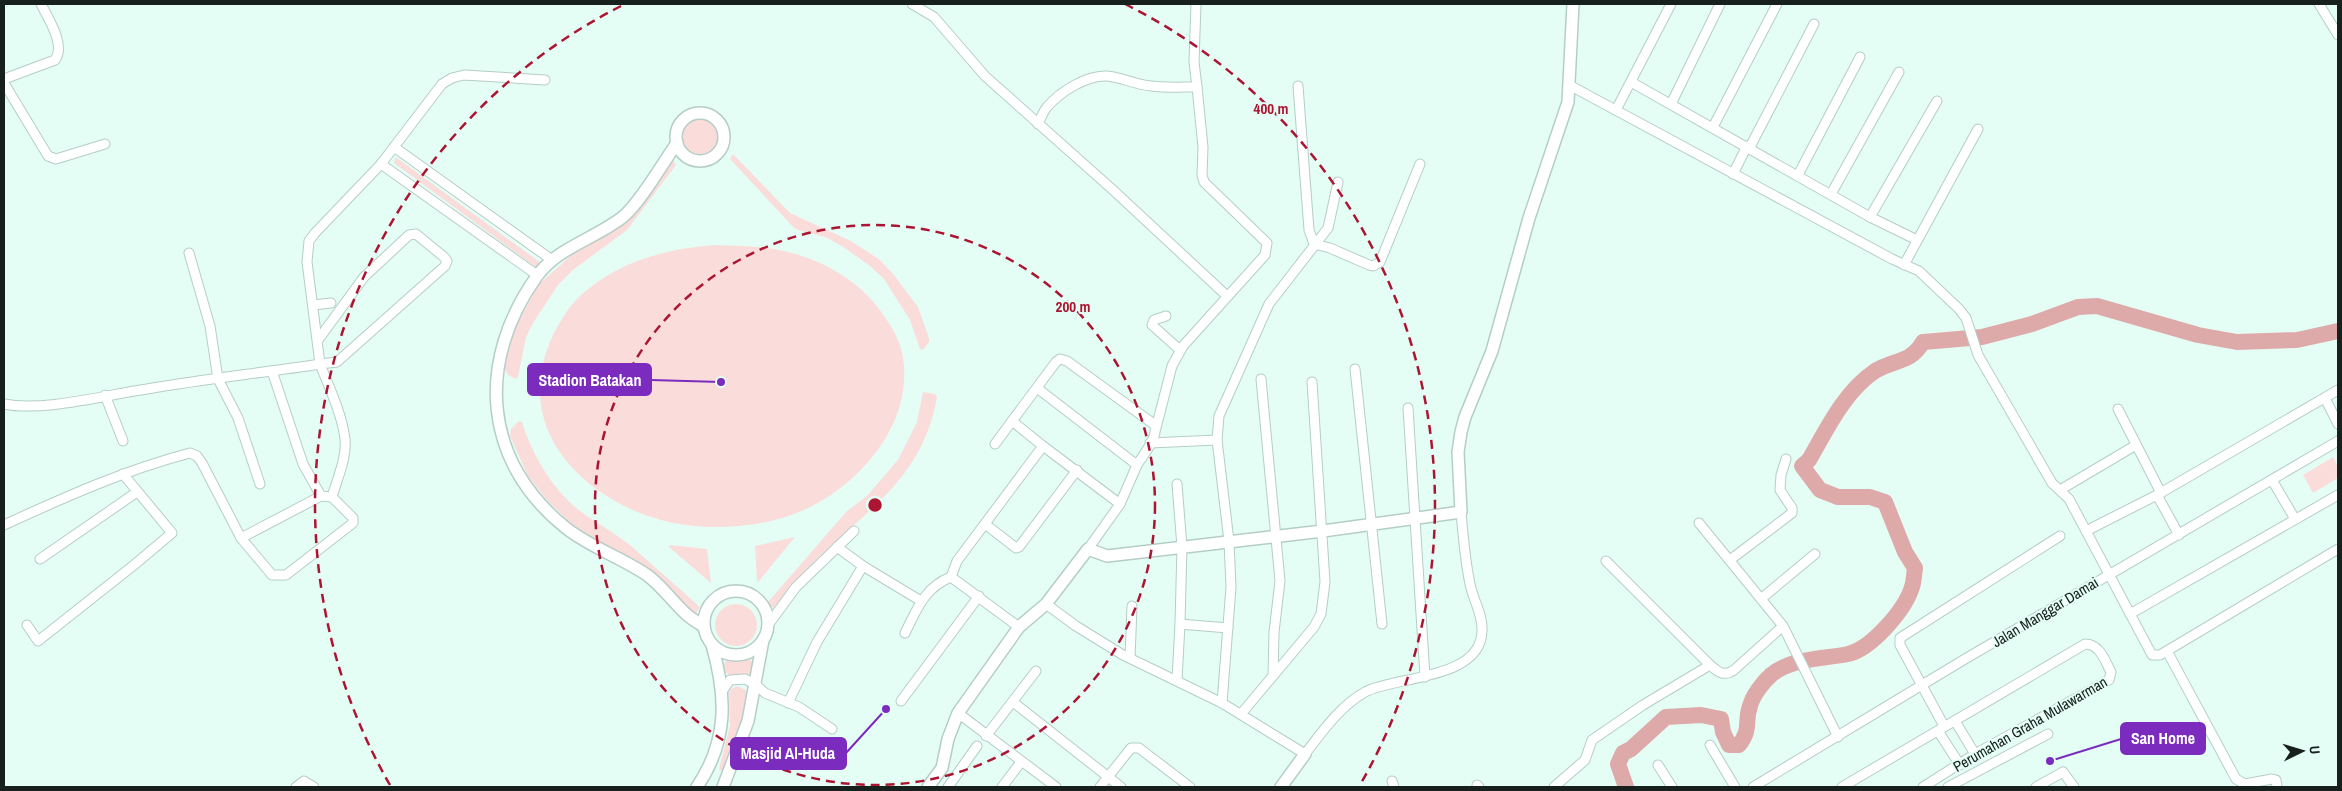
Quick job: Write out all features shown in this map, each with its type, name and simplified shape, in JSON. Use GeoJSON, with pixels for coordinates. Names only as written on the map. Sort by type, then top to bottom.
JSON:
{"type":"FeatureCollection","features":[{"type":"Feature","properties":{"kind":"street"},"geometry":{"type":"LineString","coordinates":[[4,79],[55,60],[58,56],[58,42],[41,4]]}},
{"type":"Feature","properties":{"kind":"street"},"geometry":{"type":"LineString","coordinates":[[912,4],[934,17],[985,76],[1113,190],[1227,296]]}},
{"type":"Feature","properties":{"kind":"street"},"geometry":{"type":"LineString","coordinates":[[928,787],[942,768],[948,739],[958,714],[1019,627],[1046,604],[1098,553],[1137,466],[1150,443],[1156,428],[1172,366],[1180,350],[1265,255],[1267,243],[1204,182],[1202,175],[1203,147],[1194,62],[1196,4]]}},
{"type":"Feature","properties":{"kind":"street"},"geometry":{"type":"LineString","coordinates":[[1281,787],[1341,710],[1365,692],[1381,686],[1425,676],[1459,664],[1472,655],[1480,644],[1482,632],[1479,612],[1470,586],[1460,512],[1458,452],[1465,417],[1492,351],[1529,218],[1568,102],[1573,4]]}},
{"type":"Feature","properties":{"kind":"street"},"geometry":{"type":"LineString","coordinates":[[1616,110],[1671,4]]}},
{"type":"Feature","properties":{"kind":"street"},"geometry":{"type":"LineString","coordinates":[[1671,104],[1720,4]]}},
{"type":"Feature","properties":{"kind":"street"},"geometry":{"type":"LineString","coordinates":[[1713,127],[1777,4]]}},
{"type":"Feature","properties":{"kind":"street"},"geometry":{"type":"LineString","coordinates":[[2319,4],[2338,35]]}},
{"type":"Feature","properties":{"kind":"street"},"geometry":{"type":"LineString","coordinates":[[1733,174],[1814,24]]}},
{"type":"Feature","properties":{"kind":"street"},"geometry":{"type":"LineString","coordinates":[[1798,175],[1860,57]]}},
{"type":"Feature","properties":{"kind":"street"},"geometry":{"type":"LineString","coordinates":[[1831,194],[1899,72]]}},
{"type":"Feature","properties":{"kind":"street"},"geometry":{"type":"LineString","coordinates":[[332,497],[343,461],[345,440],[333,396],[320,364],[307,262],[309,241],[381,164],[442,84],[452,78],[464,75],[545,80]]}},
{"type":"Feature","properties":{"kind":"street"},"geometry":{"type":"LineString","coordinates":[[1038,124],[1052,102],[1074,86],[1096,76],[1109,76],[1130,83],[1154,87],[1197,86]]}},
{"type":"Feature","properties":{"kind":"street"},"geometry":{"type":"LineString","coordinates":[[1631,82],[1749,146],[1870,217],[1917,240]]}},
{"type":"Feature","properties":{"kind":"street"},"geometry":{"type":"LineString","coordinates":[[4,83],[48,156],[56,159],[105,144]]}},
{"type":"Feature","properties":{"kind":"street"},"geometry":{"type":"LineString","coordinates":[[1298,86],[1309,230],[1314,244]]}},
{"type":"Feature","properties":{"kind":"street"},"geometry":{"type":"LineString","coordinates":[[1570,86],[1919,271],[1959,309],[1966,318],[1978,355],[2052,483],[2069,499],[2152,655],[2156,657],[2167,652],[2338,549]]}},
{"type":"Feature","properties":{"kind":"street"},"geometry":{"type":"LineString","coordinates":[[1870,217],[1937,101]]}},
{"type":"Feature","properties":{"kind":"street"},"geometry":{"type":"LineString","coordinates":[[677,143],[686,156],[700,161],[707,160],[720,151],[723,145],[724,132],[721,125],[712,115],[697,112],[688,115],[681,122],[676,134],[677,143],[626,215],[552,260],[537,275],[512,321],[496,368],[495,395],[500,430],[510,455],[534,496],[561,524],[648,576],[684,612],[703,626],[712,645],[723,690],[723,719],[714,756],[697,787]]}},
{"type":"Feature","properties":{"kind":"street"},"geometry":{"type":"LineString","coordinates":[[1904,264],[1978,129]]}},
{"type":"Feature","properties":{"kind":"street"},"geometry":{"type":"LineString","coordinates":[[394,147],[552,260]]}},
{"type":"Feature","properties":{"kind":"street"},"geometry":{"type":"LineString","coordinates":[[381,164],[537,275]]}},
{"type":"Feature","properties":{"kind":"street"},"geometry":{"type":"LineString","coordinates":[[1314,244],[1330,248],[1369,265],[1373,266],[1380,262],[1420,164]]}},
{"type":"Feature","properties":{"kind":"street"},"geometry":{"type":"LineString","coordinates":[[1222,704],[1231,587],[1217,440],[1219,416],[1270,304],[1328,228],[1338,182]]}},
{"type":"Feature","properties":{"kind":"street"},"geometry":{"type":"LineString","coordinates":[[4,404],[32,407],[218,378],[337,362],[445,266],[446,261],[444,257],[416,234],[409,235],[364,277],[318,340]]}},
{"type":"Feature","properties":{"kind":"street"},"geometry":{"type":"LineString","coordinates":[[189,253],[210,326],[218,378],[238,418],[260,484]]}},
{"type":"Feature","properties":{"kind":"street"},"geometry":{"type":"LineString","coordinates":[[313,305],[332,302]]}},
{"type":"Feature","properties":{"kind":"street"},"geometry":{"type":"LineString","coordinates":[[1166,316],[1154,320],[1152,325],[1180,350]]}},
{"type":"Feature","properties":{"kind":"street"},"geometry":{"type":"LineString","coordinates":[[995,444],[1056,362],[1060,360],[1067,361],[1155,425],[1156,428]]}},
{"type":"Feature","properties":{"kind":"street"},"geometry":{"type":"LineString","coordinates":[[1355,369],[1382,624]]}},
{"type":"Feature","properties":{"kind":"street"},"geometry":{"type":"LineString","coordinates":[[272,371],[303,464],[321,496]]}},
{"type":"Feature","properties":{"kind":"street"},"geometry":{"type":"LineString","coordinates":[[1261,379],[1280,581],[1274,632],[1273,675]]}},
{"type":"Feature","properties":{"kind":"street"},"geometry":{"type":"LineString","coordinates":[[1241,714],[1314,627],[1321,614],[1325,582],[1312,382]]}},
{"type":"Feature","properties":{"kind":"street"},"geometry":{"type":"LineString","coordinates":[[1037,388],[1137,466]]}},
{"type":"Feature","properties":{"kind":"street"},"geometry":{"type":"LineString","coordinates":[[2086,530],[2159,494],[2338,390]]}},
{"type":"Feature","properties":{"kind":"street"},"geometry":{"type":"LineString","coordinates":[[105,395],[123,440]]}},
{"type":"Feature","properties":{"kind":"street"},"geometry":{"type":"LineString","coordinates":[[2324,398],[2338,424]]}},
{"type":"Feature","properties":{"kind":"street"},"geometry":{"type":"LineString","coordinates":[[1408,408],[1425,676]]}},
{"type":"Feature","properties":{"kind":"street"},"geometry":{"type":"LineString","coordinates":[[2118,409],[2179,535]]}},
{"type":"Feature","properties":{"kind":"street"},"geometry":{"type":"LineString","coordinates":[[1012,421],[1120,504]]}},
{"type":"Feature","properties":{"kind":"street"},"geometry":{"type":"LineString","coordinates":[[1150,443],[1217,440]]}},
{"type":"Feature","properties":{"kind":"street","name":"Jalan Manggar Damai"},"geometry":{"type":"LineString","coordinates":[[1753,787],[1922,685],[2338,441]]}},
{"type":"Feature","properties":{"kind":"street"},"geometry":{"type":"LineString","coordinates":[[2060,490],[2136,444]]}},
{"type":"Feature","properties":{"kind":"street"},"geometry":{"type":"LineString","coordinates":[[905,633],[921,601],[940,581],[951,577],[957,561],[1043,446]]}},
{"type":"Feature","properties":{"kind":"street"},"geometry":{"type":"LineString","coordinates":[[4,525],[90,485],[190,453],[197,456],[241,538],[272,575],[286,575],[353,523],[352,515],[332,497],[321,496],[241,538]]}},
{"type":"Feature","properties":{"kind":"street"},"geometry":{"type":"LineString","coordinates":[[1730,560],[1792,513],[1792,508],[1781,494],[1779,485],[1786,459]]}},
{"type":"Feature","properties":{"kind":"street"},"geometry":{"type":"LineString","coordinates":[[984,524],[1016,548],[1019,547],[1077,470]]}},
{"type":"Feature","properties":{"kind":"street"},"geometry":{"type":"LineString","coordinates":[[27,626],[38,641],[134,565],[172,532],[123,474]]}},
{"type":"Feature","properties":{"kind":"street"},"geometry":{"type":"LineString","coordinates":[[2272,480],[2295,519]]}},
{"type":"Feature","properties":{"kind":"street"},"geometry":{"type":"LineString","coordinates":[[1177,484],[1182,547],[1177,680]]}},
{"type":"Feature","properties":{"kind":"street"},"geometry":{"type":"LineString","coordinates":[[40,559],[137,492]]}},
{"type":"Feature","properties":{"kind":"street"},"geometry":{"type":"LineString","coordinates":[[2130,614],[2338,495]]}},
{"type":"Feature","properties":{"kind":"street"},"geometry":{"type":"LineString","coordinates":[[1098,553],[1182,547],[1322,531],[1460,512]]}},
{"type":"Feature","properties":{"kind":"street"},"geometry":{"type":"LineString","coordinates":[[1700,523],[1762,598],[1791,637],[1838,737]]}},
{"type":"Feature","properties":{"kind":"street"},"geometry":{"type":"LineString","coordinates":[[706,773],[724,786],[748,721],[768,625],[796,587],[854,531]]}},
{"type":"Feature","properties":{"kind":"street"},"geometry":{"type":"LineString","coordinates":[[1960,765],[1922,685],[1900,645],[1900,638],[2060,536]]}},
{"type":"Feature","properties":{"kind":"street"},"geometry":{"type":"LineString","coordinates":[[837,547],[863,566],[921,601]]}},
{"type":"Feature","properties":{"kind":"street"},"geometry":{"type":"LineString","coordinates":[[1762,598],[1814,554]]}},
{"type":"Feature","properties":{"kind":"street"},"geometry":{"type":"LineString","coordinates":[[1606,561],[1710,666],[1722,674],[1730,673],[1783,626]]}},
{"type":"Feature","properties":{"kind":"street"},"geometry":{"type":"LineString","coordinates":[[788,703],[830,620],[863,566]]}},
{"type":"Feature","properties":{"kind":"street"},"geometry":{"type":"LineString","coordinates":[[951,577],[1019,627]]}},
{"type":"Feature","properties":{"kind":"street"},"geometry":{"type":"LineString","coordinates":[[703,626],[704,616],[713,599],[730,590],[739,590],[756,597],[763,605],[768,625]]}},
{"type":"Feature","properties":{"kind":"street"},"geometry":{"type":"LineString","coordinates":[[901,701],[979,596]]}},
{"type":"Feature","properties":{"kind":"street"},"geometry":{"type":"LineString","coordinates":[[1046,604],[1076,626],[1130,658],[1177,680],[1241,714],[1305,754]]}},
{"type":"Feature","properties":{"kind":"street"},"geometry":{"type":"LineString","coordinates":[[1130,658],[1132,606]]}},
{"type":"Feature","properties":{"kind":"street"},"geometry":{"type":"LineString","coordinates":[[1180,624],[1228,628]]}},
{"type":"Feature","properties":{"kind":"street"},"geometry":{"type":"LineString","coordinates":[[712,645],[720,652],[732,655],[744,654],[755,649],[764,640]]}},
{"type":"Feature","properties":{"kind":"street","name":"Perumahan Graha Mulawarman"},"geometry":{"type":"LineString","coordinates":[[1842,787],[2085,644],[2092,644],[2097,648],[2112,672],[2109,680],[1975,754],[1923,787]]}},
{"type":"Feature","properties":{"kind":"street"},"geometry":{"type":"LineString","coordinates":[[2167,652],[2236,779],[2245,784],[2272,779],[2276,780],[2277,787]]}},
{"type":"Feature","properties":{"kind":"street"},"geometry":{"type":"LineString","coordinates":[[1554,787],[1585,760],[1592,740],[1643,706],[1710,666]]}},
{"type":"Feature","properties":{"kind":"street"},"geometry":{"type":"LineString","coordinates":[[986,736],[1036,671]]}},
{"type":"Feature","properties":{"kind":"street"},"geometry":{"type":"LineString","coordinates":[[723,690],[730,680],[745,679],[755,684],[765,693],[788,703],[832,729]]}},
{"type":"Feature","properties":{"kind":"street"},"geometry":{"type":"LineString","coordinates":[[1013,702],[1121,787]]}},
{"type":"Feature","properties":{"kind":"street"},"geometry":{"type":"LineString","coordinates":[[958,714],[1053,786]]}},
{"type":"Feature","properties":{"kind":"street"},"geometry":{"type":"LineString","coordinates":[[1955,721],[1975,754]]}},
{"type":"Feature","properties":{"kind":"street"},"geometry":{"type":"LineString","coordinates":[[1948,787],[2048,734]]}},
{"type":"Feature","properties":{"kind":"street"},"geometry":{"type":"LineString","coordinates":[[1710,745],[1736,787]]}},
{"type":"Feature","properties":{"kind":"street"},"geometry":{"type":"LineString","coordinates":[[948,787],[978,746]]}},
{"type":"Feature","properties":{"kind":"street"},"geometry":{"type":"LineString","coordinates":[[1100,787],[1131,748],[1135,747],[1139,748],[1190,787]]}},
{"type":"Feature","properties":{"kind":"street"},"geometry":{"type":"LineString","coordinates":[[1002,787],[1021,762]]}},
{"type":"Feature","properties":{"kind":"street"},"geometry":{"type":"LineString","coordinates":[[1658,765],[1672,787]]}},
{"type":"Feature","properties":{"kind":"street"},"geometry":{"type":"LineString","coordinates":[[2036,787],[2059,772],[2063,772],[2074,787]]}},
{"type":"Feature","properties":{"kind":"street"},"geometry":{"type":"LineString","coordinates":[[296,787],[304,781],[314,787]]}},
{"type":"Feature","properties":{"kind":"shaded area"},"geometry":{"type":"Polygon","coordinates":[[[703,115],[711,118],[717,124],[720,136],[717,148],[711,154],[695,157],[687,154],[681,148],[678,132],[681,124],[687,118],[703,115]]]}},
{"type":"Feature","properties":{"kind":"shaded area"},"geometry":{"type":"Polygon","coordinates":[[[733,154],[790,213],[851,241],[880,260],[918,307],[929,338],[929,342],[923,350],[920,349],[910,320],[884,279],[870,266],[842,246],[825,237],[795,229],[730,159],[733,154]]]}},
{"type":"Feature","properties":{"kind":"shaded area"},"geometry":{"type":"Polygon","coordinates":[[[395,158],[541,263],[537,268],[394,163],[395,158]]]}},
{"type":"Feature","properties":{"kind":"shaded area"},"geometry":{"type":"Polygon","coordinates":[[[672,159],[676,165],[627,230],[573,270],[558,285],[526,337],[518,377],[516,379],[508,375],[505,370],[506,352],[517,324],[539,284],[574,253],[602,234],[624,224],[672,159]]]}},
{"type":"Feature","properties":{"kind":"shaded area"},"geometry":{"type":"Polygon","coordinates":[[[717,245],[762,247],[788,252],[816,261],[842,275],[865,293],[895,333],[902,353],[904,381],[899,408],[888,434],[872,457],[852,478],[829,496],[804,510],[779,519],[723,527],[691,526],[660,520],[630,509],[602,493],[582,478],[566,461],[554,442],[545,422],[540,380],[545,357],[559,323],[576,300],[595,284],[627,265],[644,258],[680,249],[717,245]]]}},
{"type":"Feature","properties":{"kind":"shaded area"},"geometry":{"type":"Polygon","coordinates":[[[923,392],[935,394],[937,397],[929,427],[917,453],[903,476],[866,515],[803,573],[778,607],[774,608],[769,605],[768,602],[847,511],[867,496],[898,460],[917,422],[923,392]]]}},
{"type":"Feature","properties":{"kind":"shaded area"},"geometry":{"type":"Polygon","coordinates":[[[519,421],[522,422],[531,447],[545,471],[561,493],[580,511],[631,546],[700,607],[696,614],[654,575],[625,555],[613,550],[571,524],[545,498],[528,476],[510,436],[511,429],[519,421]]]}},
{"type":"Feature","properties":{"kind":"shaded area"},"geometry":{"type":"Polygon","coordinates":[[[2333,457],[2338,466],[2338,478],[2313,493],[2303,475],[2333,457]]]}},
{"type":"Feature","properties":{"kind":"shaded area"},"geometry":{"type":"Polygon","coordinates":[[[795,537],[758,582],[755,546],[795,537]]]}},
{"type":"Feature","properties":{"kind":"shaded area"},"geometry":{"type":"Polygon","coordinates":[[[669,545],[707,549],[711,583],[669,547],[669,545]]]}},
{"type":"Feature","properties":{"kind":"shaded area"},"geometry":{"type":"Polygon","coordinates":[[[740,604],[748,607],[754,613],[757,625],[754,637],[748,643],[732,646],[724,643],[718,637],[715,621],[718,613],[724,607],[740,604]]]}},
{"type":"Feature","properties":{"kind":"shaded area"},"geometry":{"type":"Polygon","coordinates":[[[729,659],[740,661],[750,659],[754,665],[751,674],[737,677],[728,674],[724,667],[725,662],[729,659]]]}},
{"type":"Feature","properties":{"kind":"shaded area"},"geometry":{"type":"Polygon","coordinates":[[[737,686],[746,690],[746,707],[740,731],[724,773],[719,769],[730,726],[729,693],[731,689],[737,686]]]}},
{"type":"Feature","properties":{"kind":"waterway"},"geometry":{"type":"LineString","coordinates":[[1626,787],[1618,764],[1623,753],[1631,749],[1666,717],[1701,715],[1721,719],[1723,732],[1729,745],[1739,745],[1747,730],[1748,712],[1751,702],[1771,675],[1779,669],[1798,662],[1857,651],[1877,637],[1895,617],[1908,596],[1914,580],[1915,568],[1905,552],[1885,502],[1870,497],[1838,497],[1820,490],[1802,466],[1809,460],[1845,400],[1854,389],[1875,371],[1907,358],[1923,342],[1982,337],[2032,324],[2078,307],[2097,306],[2198,335],[2237,342],[2297,340],[2338,331]]}},
{"type":"Feature","properties":{"kind":"place","name":"Stadion Batakan"},"geometry":{"type":"Point","coordinates":[721,382]}},
{"type":"Feature","properties":{"kind":"place","name":"Masjid Al-Huda"},"geometry":{"type":"Point","coordinates":[886,709]}},
{"type":"Feature","properties":{"kind":"place","name":"San Home"},"geometry":{"type":"Point","coordinates":[2050,761]}}]}
